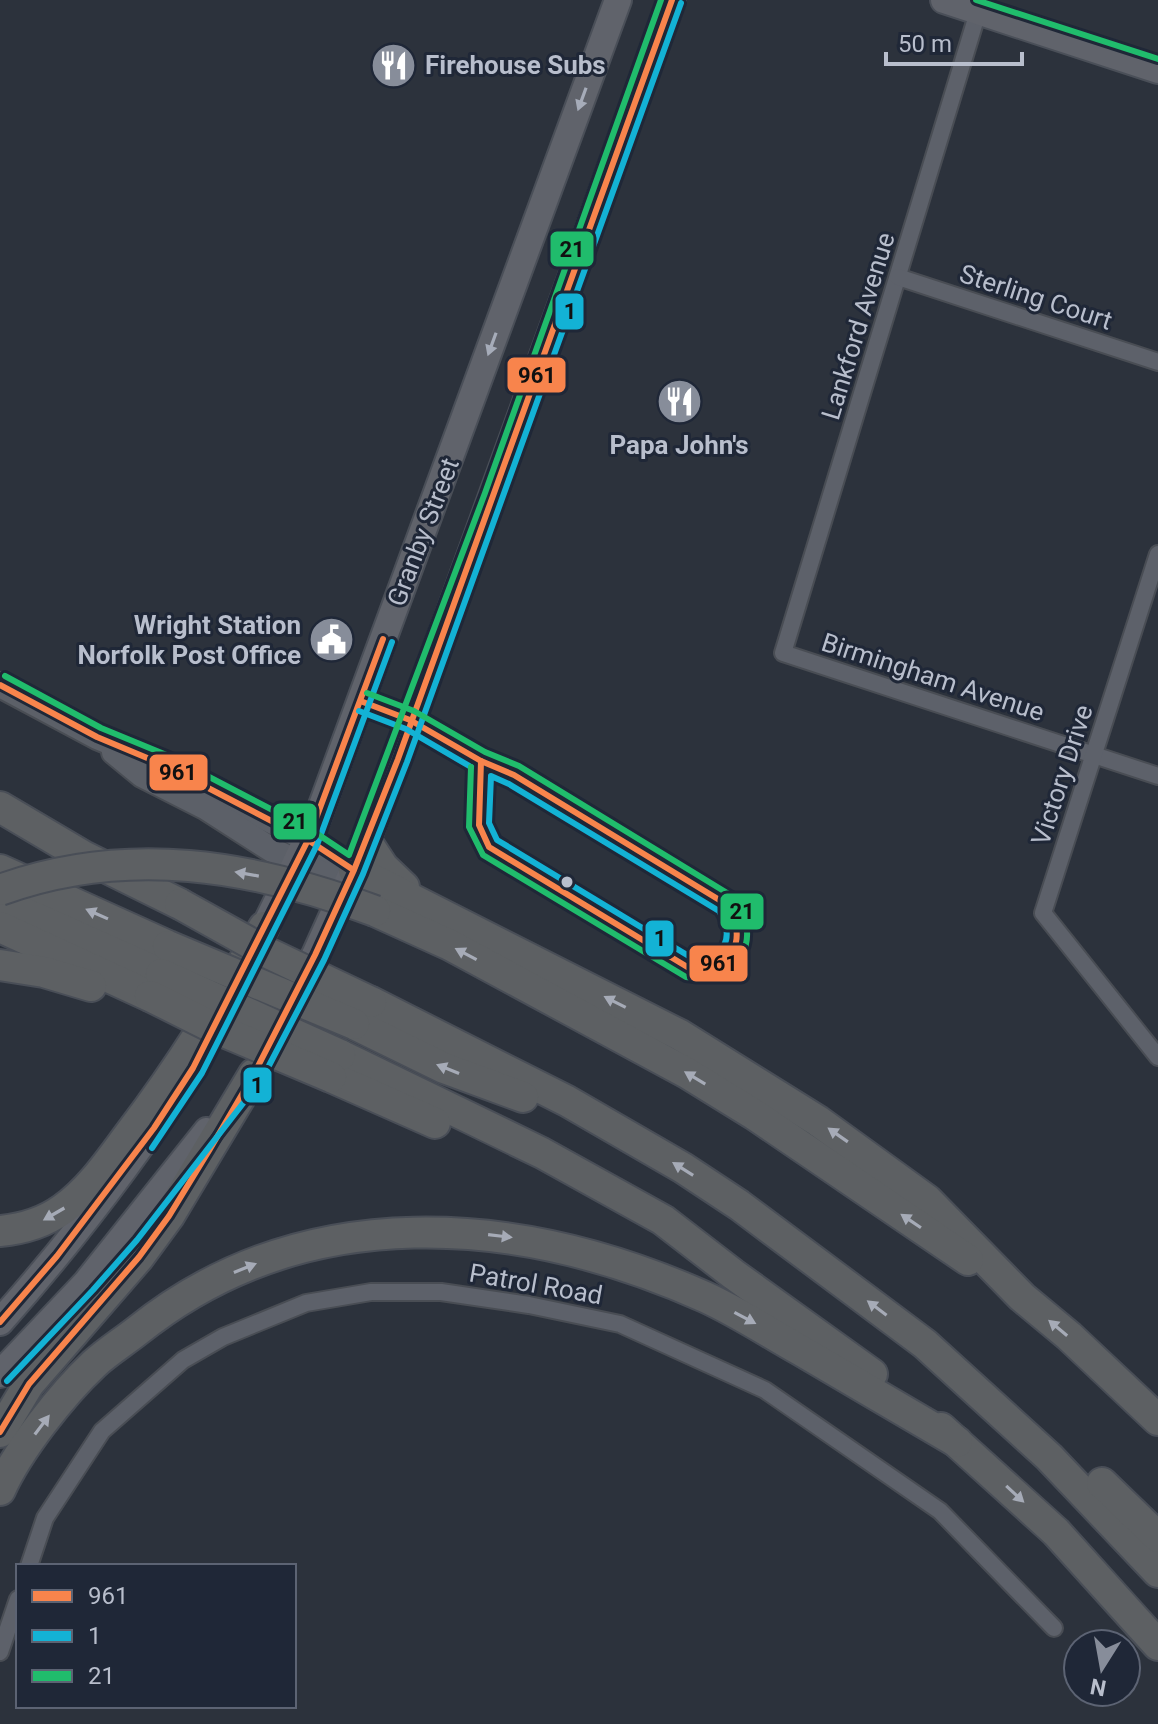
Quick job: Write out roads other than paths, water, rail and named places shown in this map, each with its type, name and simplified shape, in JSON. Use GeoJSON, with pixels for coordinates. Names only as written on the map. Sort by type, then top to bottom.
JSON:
{"type":"FeatureCollection","features":[{"type":"Feature","properties":{"kind":"highway"},"geometry":{"type":"LineString","coordinates":[[0,807],[83,856],[163,958],[210,1026],[336,1066]]}},
{"type":"Feature","properties":{"kind":"highway"},"geometry":{"type":"LineString","coordinates":[[0,830],[163,958]]}},
{"type":"Feature","properties":{"kind":"highway"},"geometry":{"type":"LineString","coordinates":[[366,841],[383,867],[423,905]]}},
{"type":"Feature","properties":{"kind":"highway"},"geometry":{"type":"LineString","coordinates":[[0,890],[85,869],[140,863],[182,864],[305,886],[375,911],[450,945],[687,1073],[755,1115],[1022,1297]]}},
{"type":"Feature","properties":{"kind":"highway"},"geometry":{"type":"LineString","coordinates":[[0,870],[163,958],[336,1066],[558,1178],[733,1274],[822,1335],[957,1442],[1056,1532],[1158,1645]]}},
{"type":"Feature","properties":{"kind":"highway"},"geometry":{"type":"LineString","coordinates":[[351,878],[423,905],[680,1035],[762,1084],[873,1159],[927,1200],[1022,1297],[1158,1420]]}},
{"type":"Feature","properties":{"kind":"highway"},"geometry":{"type":"LineString","coordinates":[[0,902],[163,958],[362,1013]]}},
{"type":"Feature","properties":{"kind":"highway"},"geometry":{"type":"LineString","coordinates":[[0,927],[163,958]]}},
{"type":"Feature","properties":{"kind":"highway"},"geometry":{"type":"LineString","coordinates":[[0,1231],[45,1220],[91,1185],[188,1056],[266,940]]}},
{"type":"Feature","properties":{"kind":"highway"},"geometry":{"type":"LineString","coordinates":[[0,965],[81,981],[163,958],[266,940],[362,1013],[444,1068],[626,1135],[739,1205],[925,1344],[1033,1418],[1158,1537]]}},
{"type":"Feature","properties":{"kind":"highway"},"geometry":{"type":"LineString","coordinates":[[0,1432],[29,1384],[139,1257],[169,1216],[254,1074]]}},
{"type":"Feature","properties":{"kind":"highway"},"geometry":{"type":"LineString","coordinates":[[0,1490],[44,1421],[94,1364],[163,1309],[240,1269],[282,1254],[320,1243],[395,1232],[451,1232],[523,1239],[568,1249],[659,1278],[751,1320],[957,1442]]}},
{"type":"Feature","properties":{"kind":"highway"},"geometry":{"type":"LineString","coordinates":[[925,1344],[1049,1457],[1158,1572]]}},
{"type":"Feature","properties":{"kind":"highway"},"geometry":{"type":"LineString","coordinates":[[1093,1360],[1158,1436]]}},
{"type":"Feature","properties":{"kind":"main road","name":"Granby Street"},"geometry":{"type":"LineString","coordinates":[[0,1322],[57,1256],[154,1128],[193,1068],[266,940],[303,851],[618,0]]}},
{"type":"Feature","properties":{"kind":"main road","name":"Granby Street"},"geometry":{"type":"LineString","coordinates":[[0,1374],[120,1243],[254,1074],[315,955],[366,841],[672,0]]}},
{"type":"Feature","properties":{"kind":"main road"},"geometry":{"type":"LineString","coordinates":[[944,0],[1158,70]]}},
{"type":"Feature","properties":{"kind":"main road"},"geometry":{"type":"LineString","coordinates":[[0,685],[97,737],[164,765],[351,878]]}},
{"type":"Feature","properties":{"kind":"street","name":"Lankford Avenue"},"geometry":{"type":"LineString","coordinates":[[783,653],[978,12]]}},
{"type":"Feature","properties":{"kind":"street","name":"Sterling Court"},"geometry":{"type":"LineString","coordinates":[[898,277],[1158,362]]}},
{"type":"Feature","properties":{"kind":"street","name":"Victory Drive"},"geometry":{"type":"LineString","coordinates":[[1158,554],[1043,913],[1158,1057]]}},
{"type":"Feature","properties":{"kind":"street","name":"Birmingham Avenue"},"geometry":{"type":"LineString","coordinates":[[783,653],[1158,776]]}},
{"type":"Feature","properties":{"kind":"street","name":"Patrol Road"},"geometry":{"type":"LineString","coordinates":[[30,1564],[45,1518],[102,1431],[183,1360],[223,1337],[306,1303],[371,1292],[441,1292],[529,1305],[620,1324],[765,1390],[940,1511],[1054,1628]]}},
{"type":"Feature","properties":{"kind":"street"},"geometry":{"type":"LineString","coordinates":[[0,1652],[16,1605]]}},
{"type":"Feature","properties":{"kind":"place","name":"Firehouse Subs"},"geometry":{"type":"Point","coordinates":[394,65]}},
{"type":"Feature","properties":{"kind":"place","name":"Papa John's"},"geometry":{"type":"Point","coordinates":[679,402]}},
{"type":"Feature","properties":{"kind":"place","name":"Wright Station Norfolk Post Office"},"geometry":{"type":"Point","coordinates":[332,640]}}]}
